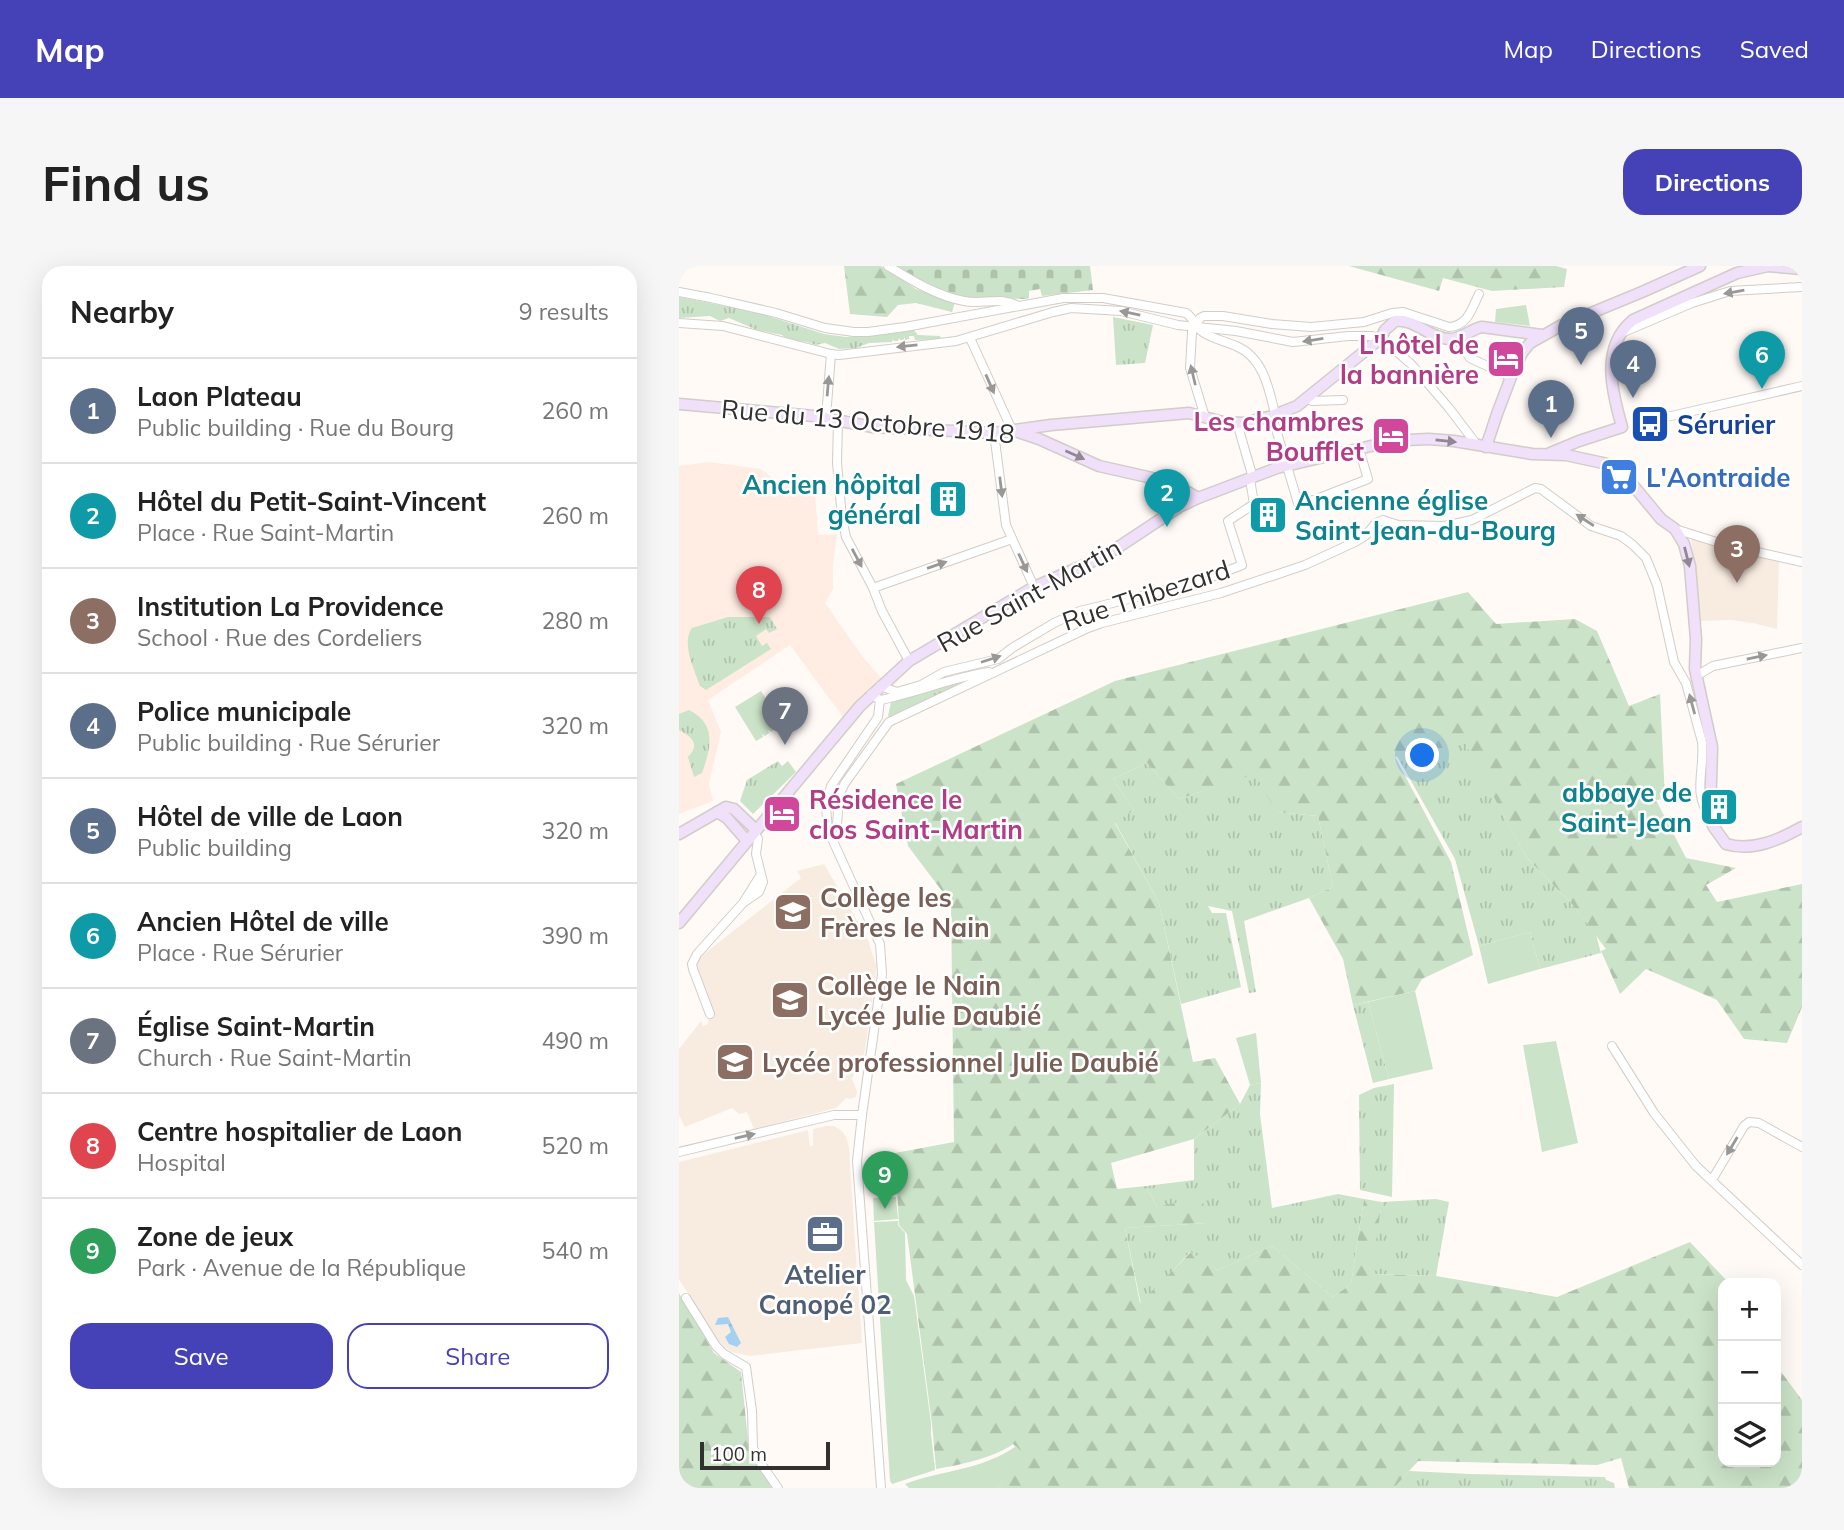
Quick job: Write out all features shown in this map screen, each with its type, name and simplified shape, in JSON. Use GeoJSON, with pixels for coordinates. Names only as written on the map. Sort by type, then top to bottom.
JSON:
{"type":"FeatureCollection","features":[{"type":"Feature","properties":{"kind":"street"},"geometry":{"type":"LineString","coordinates":[[888,266],[918,285],[964,302],[1010,301],[1018,306]]}},
{"type":"Feature","properties":{"kind":"street"},"geometry":{"type":"LineString","coordinates":[[679,323],[723,326],[831,354],[851,354],[970,338],[1071,309],[1121,311],[1196,329],[1236,331],[1293,342],[1371,336],[1381,338],[1411,364],[1481,446],[1525,348],[1542,335],[1700,266]]}},
{"type":"Feature","properties":{"kind":"street"},"geometry":{"type":"LineString","coordinates":[[1548,454],[1622,427],[1610,378],[1610,366],[1622,332],[1633,320],[1737,273],[1768,266],[1802,269]]}},
{"type":"Feature","properties":{"kind":"street"},"geometry":{"type":"LineString","coordinates":[[1622,332],[1692,303],[1730,291],[1802,288]]}},
{"type":"Feature","properties":{"kind":"street"},"geometry":{"type":"LineString","coordinates":[[679,292],[776,313],[825,328],[854,332],[905,327],[1063,298],[1103,298],[1187,313],[1196,329],[1244,349],[1259,365],[1269,385],[1273,415],[1298,503],[1314,500],[1368,480],[1359,449]]}},
{"type":"Feature","properties":{"kind":"street"},"geometry":{"type":"LineString","coordinates":[[1205,417],[1190,369],[1200,318],[1208,315],[1301,327],[1364,322],[1403,312],[1455,327],[1466,320],[1479,293]]}},
{"type":"Feature","properties":{"kind":"street"},"geometry":{"type":"LineString","coordinates":[[970,338],[1012,430],[1188,413],[1237,423],[1273,415],[1297,406],[1381,338],[1389,326],[1399,320],[1441,337],[1456,338],[1482,327],[1542,335]]}},
{"type":"Feature","properties":{"kind":"street"},"geometry":{"type":"LineString","coordinates":[[1456,338],[1470,358],[1511,377]]}},
{"type":"Feature","properties":{"kind":"street"},"geometry":{"type":"LineString","coordinates":[[826,417],[831,354]]}},
{"type":"Feature","properties":{"kind":"street"},"geometry":{"type":"LineString","coordinates":[[1658,419],[1802,386]]}},
{"type":"Feature","properties":{"kind":"street"},"geometry":{"type":"LineString","coordinates":[[1307,398],[1312,401],[1343,400]]}},
{"type":"Feature","properties":{"kind":"street","name":"Rue du 13 Octobre 1918"},"geometry":{"type":"LineString","coordinates":[[679,404],[826,417],[873,427],[994,433],[1012,430],[1099,466],[1175,484],[1198,498]]}},
{"type":"Feature","properties":{"kind":"street"},"geometry":{"type":"LineString","coordinates":[[838,420],[837,463],[846,537],[909,662]]}},
{"type":"Feature","properties":{"kind":"street"},"geometry":{"type":"LineString","coordinates":[[1237,423],[1251,478]]}},
{"type":"Feature","properties":{"kind":"street"},"geometry":{"type":"LineString","coordinates":[[994,433],[1006,525],[1034,587]]}},
{"type":"Feature","properties":{"kind":"street"},"geometry":{"type":"LineString","coordinates":[[1586,459],[1586,449],[1597,435]]}},
{"type":"Feature","properties":{"kind":"street","name":"Rue Saint-Martin"},"geometry":{"type":"LineString","coordinates":[[679,923],[750,837],[876,697],[880,686],[909,662],[1034,587],[1117,548],[1179,507],[1198,498],[1286,466],[1388,442],[1416,439],[1532,454],[1566,455],[1617,466],[1661,519],[1675,529]]}},
{"type":"Feature","properties":{"kind":"street","name":"Rue Thibezard"},"geometry":{"type":"LineString","coordinates":[[880,686],[897,692],[921,685],[944,672],[999,659],[1054,623],[1080,611],[1202,581],[1242,565],[1227,521],[1254,504],[1251,478]]}},
{"type":"Feature","properties":{"kind":"street"},"geometry":{"type":"LineString","coordinates":[[828,830],[837,826],[839,795],[845,783],[889,722],[1095,625],[1221,593],[1305,565],[1355,542],[1383,520],[1398,525],[1444,526],[1472,520],[1535,488],[1541,489],[1591,526],[1621,536],[1646,558],[1657,586],[1674,662],[1686,683],[1702,742],[1700,798],[1710,817]]}},
{"type":"Feature","properties":{"kind":"street"},"geometry":{"type":"LineString","coordinates":[[1675,529],[1725,545],[1802,562]]}},
{"type":"Feature","properties":{"kind":"street"},"geometry":{"type":"LineString","coordinates":[[1675,529],[1684,544],[1690,566],[1696,676],[1712,747],[1710,817],[1713,827],[1726,844],[1734,846],[1762,845],[1802,827]]}},
{"type":"Feature","properties":{"kind":"street"},"geometry":{"type":"LineString","coordinates":[[873,588],[1012,539]]}},
{"type":"Feature","properties":{"kind":"street"},"geometry":{"type":"LineString","coordinates":[[1696,639],[1704,662],[1713,666]]}},
{"type":"Feature","properties":{"kind":"street"},"geometry":{"type":"LineString","coordinates":[[1696,676],[1713,666],[1802,648]]}},
{"type":"Feature","properties":{"kind":"street"},"geometry":{"type":"LineString","coordinates":[[881,1488],[857,1161],[882,974],[880,944],[828,830],[826,807],[831,786],[877,717],[876,697],[923,690],[970,674],[999,670]]}},
{"type":"Feature","properties":{"kind":"street"},"geometry":{"type":"LineString","coordinates":[[679,834],[717,812],[750,837],[758,839],[757,854],[763,882],[759,892],[743,903],[697,954],[692,964],[709,1014]]}},
{"type":"Feature","properties":{"kind":"street"},"geometry":{"type":"LineString","coordinates":[[750,837],[757,854]]}},
{"type":"Feature","properties":{"kind":"street"},"geometry":{"type":"LineString","coordinates":[[1612,1046],[1654,1113],[1696,1166],[1802,1265]]}},
{"type":"Feature","properties":{"kind":"street"},"geometry":{"type":"LineString","coordinates":[[679,1152],[834,1115],[862,1115]]}},
{"type":"Feature","properties":{"kind":"street"},"geometry":{"type":"LineString","coordinates":[[1712,1180],[1749,1122],[1759,1123],[1802,1147]]}},
{"type":"Feature","properties":{"kind":"street"},"geometry":{"type":"LineString","coordinates":[[686,1298],[716,1346],[746,1367],[753,1448],[778,1488]]}},
{"type":"Feature","properties":{"kind":"shaded area"},"geometry":{"type":"Polygon","coordinates":[[[709,462],[761,469],[781,485],[802,485],[815,492],[818,535],[837,534],[833,589],[825,603],[862,656],[882,679],[843,717],[790,645],[708,700],[721,732],[709,784],[713,801],[679,814],[679,466],[709,462]]]}},
{"type":"Feature","properties":{"kind":"shaded area"},"geometry":{"type":"Polygon","coordinates":[[[1691,539],[1703,543],[1778,560],[1777,629],[1731,620],[1701,621],[1691,539]]]}},
{"type":"Feature","properties":{"kind":"shaded area","name":"Collège le Nain Lycée Julie Daubié"},"geometry":{"type":"Polygon","coordinates":[[[824,864],[867,937],[876,965],[864,1056],[852,1078],[856,1097],[846,1098],[836,1108],[754,1129],[747,1112],[739,1114],[732,1108],[685,1127],[679,1115],[679,1049],[701,1021],[703,1026],[713,1017],[697,966],[700,957],[801,878],[797,871],[824,864]]]}},
{"type":"Feature","properties":{"kind":"shaded area"},"geometry":{"type":"Polygon","coordinates":[[[834,1126],[842,1131],[849,1147],[857,1273],[852,1273],[852,1281],[858,1281],[862,1343],[750,1356],[731,1352],[717,1340],[679,1279],[679,1162],[808,1130],[810,1147],[813,1145],[813,1129],[834,1126]]]}},
{"type":"Feature","properties":{"kind":"green space"},"geometry":{"type":"Polygon","coordinates":[[[844,266],[881,266],[916,289],[955,302],[952,312],[916,303],[898,305],[887,317],[850,314],[844,266]]]}},
{"type":"Feature","properties":{"kind":"green space"},"geometry":{"type":"Polygon","coordinates":[[[893,266],[1090,266],[1093,290],[1042,296],[1040,289],[1029,291],[1027,299],[961,298],[921,284],[893,266]]]}},
{"type":"Feature","properties":{"kind":"green space"},"geometry":{"type":"Polygon","coordinates":[[[1349,266],[1556,266],[1567,269],[1564,287],[1492,291],[1443,278],[1439,291],[1349,266]]]}},
{"type":"Feature","properties":{"kind":"green space"},"geometry":{"type":"Polygon","coordinates":[[[679,297],[756,312],[824,334],[867,336],[913,329],[918,335],[940,336],[941,339],[915,340],[914,336],[909,336],[909,339],[905,340],[905,337],[903,340],[899,338],[898,341],[893,339],[892,342],[839,349],[825,343],[816,345],[788,340],[782,335],[757,330],[729,318],[720,321],[710,316],[679,318],[679,297]]]}},
{"type":"Feature","properties":{"kind":"green space"},"geometry":{"type":"Polygon","coordinates":[[[1526,305],[1530,326],[1495,322],[1496,309],[1526,305]]]}},
{"type":"Feature","properties":{"kind":"green space"},"geometry":{"type":"Polygon","coordinates":[[[1113,317],[1153,325],[1145,363],[1116,365],[1113,317]]]}},
{"type":"Feature","properties":{"kind":"green space"},"geometry":{"type":"Polygon","coordinates":[[[1468,592],[1496,624],[1575,619],[1597,631],[1629,706],[1660,694],[1665,799],[1656,800],[1686,858],[1736,868],[1706,885],[1717,902],[1802,884],[1802,1007],[1787,1043],[1744,1039],[1717,1000],[1646,969],[1620,994],[1601,951],[1606,949],[1572,904],[1526,857],[1465,743],[1395,757],[1451,862],[1473,955],[1422,979],[1415,991],[1353,1005],[1343,959],[1309,898],[1333,887],[1318,816],[1276,812],[1255,774],[1179,799],[1147,763],[1113,779],[1134,810],[1115,823],[1159,903],[1193,1062],[1215,1058],[1240,1104],[1194,1139],[1111,1163],[1117,1189],[1146,1186],[1157,1207],[1202,1197],[1207,1223],[1125,1228],[1140,1303],[1191,1252],[1218,1270],[1272,1246],[1333,1297],[1351,1284],[1364,1199],[1382,1202],[1371,1274],[1436,1276],[1557,1297],[1690,1242],[1724,1278],[1718,1278],[1718,1467],[1781,1467],[1781,1372],[1802,1400],[1802,1488],[1629,1488],[1621,1458],[1597,1465],[1418,1461],[1394,1488],[997,1488],[1022,1453],[1013,1444],[986,1457],[936,1469],[907,1234],[899,1225],[895,1153],[954,1142],[951,903],[908,846],[896,784],[1115,681],[1468,592]]]}},
{"type":"Feature","properties":{"kind":"green space"},"geometry":{"type":"Polygon","coordinates":[[[728,617],[770,617],[777,629],[769,633],[766,629],[756,636],[762,646],[767,643],[771,649],[706,690],[700,686],[692,664],[688,648],[689,634],[692,628],[728,617]]]}},
{"type":"Feature","properties":{"kind":"green space"},"geometry":{"type":"Polygon","coordinates":[[[974,676],[890,718],[888,716],[891,702],[974,676]]]}},
{"type":"Feature","properties":{"kind":"green space"},"geometry":{"type":"Polygon","coordinates":[[[761,691],[782,725],[777,728],[775,726],[771,732],[768,730],[769,733],[765,736],[762,734],[763,737],[756,741],[735,707],[761,691]]]}},
{"type":"Feature","properties":{"kind":"green space"},"geometry":{"type":"Polygon","coordinates":[[[689,710],[704,722],[709,737],[708,755],[702,773],[694,777],[688,757],[694,744],[691,738],[679,730],[679,714],[689,710]]]}},
{"type":"Feature","properties":{"kind":"green space"},"geometry":{"type":"Polygon","coordinates":[[[1465,742],[1526,857],[1572,904],[1596,935],[1601,953],[1540,969],[1530,932],[1479,946],[1455,859],[1397,756],[1465,742]]]}},
{"type":"Feature","properties":{"kind":"green space"},"geometry":{"type":"Polygon","coordinates":[[[778,761],[782,766],[788,761],[796,772],[753,814],[740,801],[747,780],[778,761]]]}},
{"type":"Feature","properties":{"kind":"green space"},"geometry":{"type":"Polygon","coordinates":[[[1147,763],[1179,799],[1256,773],[1277,812],[1318,816],[1333,887],[1244,921],[1256,992],[1249,993],[1232,911],[1208,906],[1212,913],[1226,913],[1241,987],[1181,1004],[1159,903],[1115,822],[1134,810],[1113,779],[1147,763]]]}},
{"type":"Feature","properties":{"kind":"green space"},"geometry":{"type":"Polygon","coordinates":[[[1530,932],[1540,969],[1488,984],[1479,946],[1530,932]]]}},
{"type":"Feature","properties":{"kind":"green space"},"geometry":{"type":"Polygon","coordinates":[[[1415,991],[1433,1069],[1389,1079],[1368,1002],[1415,991]]]}},
{"type":"Feature","properties":{"kind":"green space"},"geometry":{"type":"Polygon","coordinates":[[[1368,1002],[1389,1079],[1373,1083],[1353,1005],[1368,1002]]]}},
{"type":"Feature","properties":{"kind":"green space"},"geometry":{"type":"Polygon","coordinates":[[[1256,1033],[1261,1083],[1250,1085],[1236,1038],[1256,1033]]]}},
{"type":"Feature","properties":{"kind":"green space"},"geometry":{"type":"Polygon","coordinates":[[[1556,1041],[1578,1143],[1542,1152],[1523,1045],[1556,1041]]]}},
{"type":"Feature","properties":{"kind":"green space"},"geometry":{"type":"Polygon","coordinates":[[[1261,1083],[1260,1114],[1272,1208],[1338,1194],[1364,1199],[1351,1284],[1333,1297],[1272,1246],[1218,1270],[1190,1252],[1141,1304],[1125,1228],[1207,1223],[1157,1207],[1146,1186],[1194,1180],[1194,1139],[1240,1104],[1250,1085],[1261,1083]]]}},
{"type":"Feature","properties":{"kind":"green space"},"geometry":{"type":"Polygon","coordinates":[[[1394,1084],[1392,1197],[1360,1190],[1359,1095],[1374,1088],[1394,1084]]]}},
{"type":"Feature","properties":{"kind":"green space"},"geometry":{"type":"Polygon","coordinates":[[[896,1197],[898,1219],[874,1221],[873,1198],[896,1197]]]}},
{"type":"Feature","properties":{"kind":"green space"},"geometry":{"type":"Polygon","coordinates":[[[1436,1199],[1449,1202],[1436,1276],[1370,1274],[1382,1202],[1436,1199]]]}},
{"type":"Feature","properties":{"kind":"green space"},"geometry":{"type":"Polygon","coordinates":[[[898,1221],[905,1233],[906,1280],[914,1296],[931,1433],[926,1452],[890,1481],[874,1222],[898,1221]]]}},
{"type":"Feature","properties":{"kind":"green space"},"geometry":{"type":"Polygon","coordinates":[[[679,1293],[714,1353],[741,1372],[749,1450],[772,1488],[679,1488],[679,1293]]]}},
{"type":"Feature","properties":{"kind":"green space"},"geometry":{"type":"Polygon","coordinates":[[[931,1433],[935,1470],[892,1484],[890,1481],[925,1452],[931,1433]]]}},
{"type":"Feature","properties":{"kind":"green space"},"geometry":{"type":"Polygon","coordinates":[[[1016,1446],[1023,1453],[997,1488],[909,1488],[905,1484],[976,1465],[1016,1446]]]}},
{"type":"Feature","properties":{"kind":"green space"},"geometry":{"type":"Polygon","coordinates":[[[1409,1471],[1605,1477],[1614,1483],[1615,1488],[1394,1488],[1409,1471]]]}},
{"type":"Feature","properties":{"kind":"water"},"geometry":{"type":"Polygon","coordinates":[[[728,1317],[741,1343],[737,1347],[729,1344],[725,1337],[731,1332],[728,1324],[715,1325],[718,1318],[728,1317]]]}},
{"type":"Feature","properties":{"kind":"place","name":"L'hôtel de la bannière"},"geometry":{"type":"Point","coordinates":[1506,359]}},
{"type":"Feature","properties":{"kind":"place","name":"Hôtel de ville de Laon"},"geometry":{"type":"Point","coordinates":[1581,365]}},
{"type":"Feature","properties":{"kind":"place","name":"Ancien Hôtel de ville"},"geometry":{"type":"Point","coordinates":[1762,389]}},
{"type":"Feature","properties":{"kind":"place","name":"Police municipale"},"geometry":{"type":"Point","coordinates":[1633,398]}},
{"type":"Feature","properties":{"kind":"place","name":"Sérurier"},"geometry":{"type":"Point","coordinates":[1650,424]}},
{"type":"Feature","properties":{"kind":"place","name":"Les chambres Boufflet"},"geometry":{"type":"Point","coordinates":[1391,436]}},
{"type":"Feature","properties":{"kind":"place","name":"Laon Plateau"},"geometry":{"type":"Point","coordinates":[1551,438]}},
{"type":"Feature","properties":{"kind":"place","name":"L'Aontraide"},"geometry":{"type":"Point","coordinates":[1619,477]}},
{"type":"Feature","properties":{"kind":"place","name":"Ancien hôpital général"},"geometry":{"type":"Point","coordinates":[948,499]}},
{"type":"Feature","properties":{"kind":"place","name":"Ancienne église Saint-Jean-du-Bourg"},"geometry":{"type":"Point","coordinates":[1268,515]}},
{"type":"Feature","properties":{"kind":"place","name":"Hôtel du Petit-Saint-Vincent"},"geometry":{"type":"Point","coordinates":[1167,527]}},
{"type":"Feature","properties":{"kind":"place","name":"Institution La Providence"},"geometry":{"type":"Point","coordinates":[1737,583]}},
{"type":"Feature","properties":{"kind":"place","name":"Centre hospitalier de Laon"},"geometry":{"type":"Point","coordinates":[759,624]}},
{"type":"Feature","properties":{"kind":"place","name":"Église Saint-Martin"},"geometry":{"type":"Point","coordinates":[785,745]}},
{"type":"Feature","properties":{"kind":"place","name":"abbaye de Saint-Jean"},"geometry":{"type":"Point","coordinates":[1719,807]}},
{"type":"Feature","properties":{"kind":"place","name":"Résidence le clos Saint-Martin"},"geometry":{"type":"Point","coordinates":[782,814]}},
{"type":"Feature","properties":{"kind":"place","name":"Collège les Frères le Nain"},"geometry":{"type":"Point","coordinates":[793,912]}},
{"type":"Feature","properties":{"kind":"place","name":"Collège le Nain Lycée Julie Daubié"},"geometry":{"type":"Point","coordinates":[790,1000]}},
{"type":"Feature","properties":{"kind":"place","name":"Lycée professionnel Julie Daubié"},"geometry":{"type":"Point","coordinates":[735,1062]}},
{"type":"Feature","properties":{"kind":"place","name":"Zone de jeux"},"geometry":{"type":"Point","coordinates":[885,1209]}},
{"type":"Feature","properties":{"kind":"place","name":"Atelier Canopé 02"},"geometry":{"type":"Point","coordinates":[825,1234]}}]}
